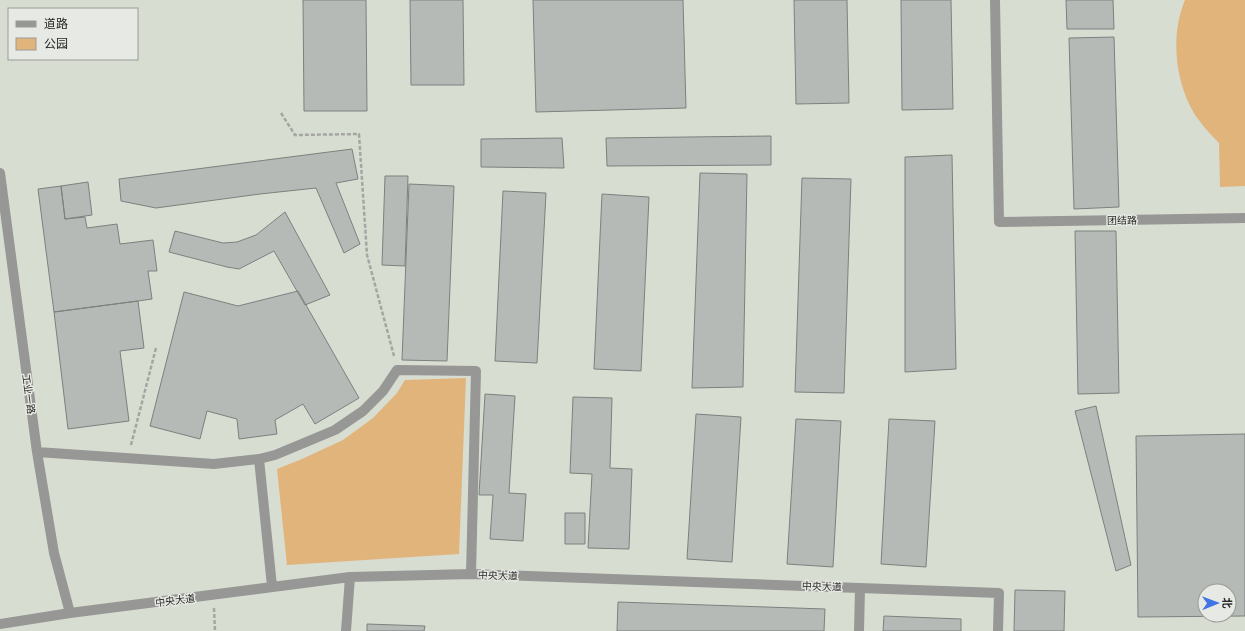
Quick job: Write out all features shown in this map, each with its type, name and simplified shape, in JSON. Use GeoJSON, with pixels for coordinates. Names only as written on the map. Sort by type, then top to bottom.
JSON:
{"type":"FeatureCollection","features":[{"type":"Feature","properties":{"kind":"street","name":"团结路"},"geometry":{"type":"LineString","coordinates":[[995,0],[999,222],[1245,218]]}},
{"type":"Feature","properties":{"kind":"street","name":"工业一路"},"geometry":{"type":"LineString","coordinates":[[0,174],[37,452],[54,553],[70,613]]}},
{"type":"Feature","properties":{"kind":"street"},"geometry":{"type":"LineString","coordinates":[[37,452],[214,464],[259,459],[276,455],[335,430],[363,410],[383,391],[397,370],[476,371],[472,574]]}},
{"type":"Feature","properties":{"kind":"street"},"geometry":{"type":"LineString","coordinates":[[259,459],[272,586]]}},
{"type":"Feature","properties":{"kind":"street","name":"中央大道"},"geometry":{"type":"LineString","coordinates":[[0,624],[70,613],[350,577],[472,574],[999,593],[998,631]]}},
{"type":"Feature","properties":{"kind":"street"},"geometry":{"type":"LineString","coordinates":[[346,631],[350,577]]}},
{"type":"Feature","properties":{"kind":"street"},"geometry":{"type":"LineString","coordinates":[[859,631],[860,588]]}},
{"type":"Feature","properties":{"kind":"path"},"geometry":{"type":"LineString","coordinates":[[281,113],[295,135],[359,134],[367,255],[397,370]]}},
{"type":"Feature","properties":{"kind":"path"},"geometry":{"type":"LineString","coordinates":[[127,459],[156,348]]}},
{"type":"Feature","properties":{"kind":"path"},"geometry":{"type":"LineString","coordinates":[[214,595],[215,631]]}},
{"type":"Feature","properties":{"kind":"shaded area"},"geometry":{"type":"Polygon","coordinates":[[[0,0],[1245,0],[1245,631],[0,631],[0,0]]]}},
{"type":"Feature","properties":{"kind":"green space"},"geometry":{"type":"Polygon","coordinates":[[[1185,0],[1245,0],[1245,186],[1220,187],[1219,143],[1195,115],[1183,88],[1179,73],[1176,43],[1177,28],[1185,0]]]}},
{"type":"Feature","properties":{"kind":"green space"},"geometry":{"type":"Polygon","coordinates":[[[466,378],[459,554],[287,565],[277,469],[343,440],[373,418],[397,393],[405,380],[466,378]]]}},
{"type":"Feature","properties":{"kind":"building"},"geometry":{"type":"Polygon","coordinates":[[[303,0],[366,0],[367,111],[304,111],[303,0]]]}},
{"type":"Feature","properties":{"kind":"building"},"geometry":{"type":"Polygon","coordinates":[[[410,0],[463,0],[464,85],[411,85],[410,0]]]}},
{"type":"Feature","properties":{"kind":"building"},"geometry":{"type":"Polygon","coordinates":[[[533,0],[683,0],[686,108],[536,112],[533,0]]]}},
{"type":"Feature","properties":{"kind":"building"},"geometry":{"type":"Polygon","coordinates":[[[794,0],[847,0],[849,103],[796,104],[794,0]]]}},
{"type":"Feature","properties":{"kind":"building"},"geometry":{"type":"Polygon","coordinates":[[[901,0],[951,0],[953,109],[902,110],[901,0]]]}},
{"type":"Feature","properties":{"kind":"building"},"geometry":{"type":"Polygon","coordinates":[[[1066,0],[1113,0],[1114,29],[1067,29],[1066,0]]]}},
{"type":"Feature","properties":{"kind":"building"},"geometry":{"type":"Polygon","coordinates":[[[1114,37],[1119,207],[1074,209],[1069,38],[1114,37]]]}},
{"type":"Feature","properties":{"kind":"building"},"geometry":{"type":"Polygon","coordinates":[[[771,136],[771,165],[607,166],[606,138],[771,136]]]}},
{"type":"Feature","properties":{"kind":"building"},"geometry":{"type":"Polygon","coordinates":[[[562,138],[564,168],[481,167],[481,139],[562,138]]]}},
{"type":"Feature","properties":{"kind":"building"},"geometry":{"type":"Polygon","coordinates":[[[352,149],[358,179],[336,183],[360,244],[344,253],[316,188],[156,208],[121,201],[119,179],[352,149]]]}},
{"type":"Feature","properties":{"kind":"building"},"geometry":{"type":"Polygon","coordinates":[[[952,155],[956,369],[905,372],[905,157],[952,155]]]}},
{"type":"Feature","properties":{"kind":"building"},"geometry":{"type":"Polygon","coordinates":[[[700,173],[747,174],[743,387],[692,388],[700,173]]]}},
{"type":"Feature","properties":{"kind":"building"},"geometry":{"type":"Polygon","coordinates":[[[385,176],[408,176],[405,266],[382,265],[385,176]]]}},
{"type":"Feature","properties":{"kind":"building"},"geometry":{"type":"Polygon","coordinates":[[[802,178],[851,179],[844,393],[795,392],[802,178]]]}},
{"type":"Feature","properties":{"kind":"building"},"geometry":{"type":"Polygon","coordinates":[[[88,182],[92,215],[65,219],[61,186],[88,182]]]}},
{"type":"Feature","properties":{"kind":"building"},"geometry":{"type":"Polygon","coordinates":[[[409,184],[454,186],[447,361],[402,360],[409,184]]]}},
{"type":"Feature","properties":{"kind":"building"},"geometry":{"type":"Polygon","coordinates":[[[61,186],[65,219],[85,217],[87,228],[117,224],[120,244],[153,240],[157,271],[148,271],[152,299],[54,312],[38,189],[61,186]]]}},
{"type":"Feature","properties":{"kind":"building"},"geometry":{"type":"Polygon","coordinates":[[[503,191],[546,193],[537,363],[495,361],[503,191]]]}},
{"type":"Feature","properties":{"kind":"building"},"geometry":{"type":"Polygon","coordinates":[[[602,194],[649,197],[641,371],[594,369],[602,194]]]}},
{"type":"Feature","properties":{"kind":"building"},"geometry":{"type":"Polygon","coordinates":[[[285,212],[330,295],[305,305],[274,251],[239,269],[169,252],[175,231],[223,243],[237,242],[256,235],[285,212]]]}},
{"type":"Feature","properties":{"kind":"building"},"geometry":{"type":"Polygon","coordinates":[[[1075,231],[1116,231],[1119,393],[1078,394],[1075,231]]]}},
{"type":"Feature","properties":{"kind":"building"},"geometry":{"type":"Polygon","coordinates":[[[298,291],[359,398],[315,424],[303,404],[275,420],[277,434],[239,439],[237,419],[207,411],[200,439],[150,426],[184,292],[238,306],[298,291]]]}},
{"type":"Feature","properties":{"kind":"building"},"geometry":{"type":"Polygon","coordinates":[[[138,301],[144,348],[120,351],[129,421],[68,429],[54,312],[138,301]]]}},
{"type":"Feature","properties":{"kind":"building"},"geometry":{"type":"Polygon","coordinates":[[[485,394],[515,396],[509,493],[526,494],[523,541],[490,539],[493,495],[479,495],[485,394]]]}},
{"type":"Feature","properties":{"kind":"building"},"geometry":{"type":"Polygon","coordinates":[[[573,397],[612,398],[610,468],[632,469],[629,549],[588,548],[592,474],[570,473],[573,397]]]}},
{"type":"Feature","properties":{"kind":"building"},"geometry":{"type":"Polygon","coordinates":[[[1096,406],[1131,565],[1116,571],[1075,411],[1096,406]]]}},
{"type":"Feature","properties":{"kind":"building"},"geometry":{"type":"Polygon","coordinates":[[[696,414],[741,417],[732,562],[687,559],[696,414]]]}},
{"type":"Feature","properties":{"kind":"building"},"geometry":{"type":"Polygon","coordinates":[[[796,419],[841,421],[833,567],[787,564],[796,419]]]}},
{"type":"Feature","properties":{"kind":"building"},"geometry":{"type":"Polygon","coordinates":[[[889,419],[935,421],[926,567],[881,564],[889,419]]]}},
{"type":"Feature","properties":{"kind":"building"},"geometry":{"type":"Polygon","coordinates":[[[1245,434],[1245,616],[1237,616],[1237,583],[1197,583],[1197,616],[1138,617],[1136,436],[1245,434]]]}},
{"type":"Feature","properties":{"kind":"building"},"geometry":{"type":"Polygon","coordinates":[[[565,513],[585,513],[585,544],[565,544],[565,513]]]}},
{"type":"Feature","properties":{"kind":"building"},"geometry":{"type":"Polygon","coordinates":[[[1015,590],[1065,591],[1064,631],[1014,631],[1015,590]]]}},
{"type":"Feature","properties":{"kind":"building"},"geometry":{"type":"Polygon","coordinates":[[[618,602],[825,609],[824,631],[617,631],[618,602]]]}},
{"type":"Feature","properties":{"kind":"building"},"geometry":{"type":"Polygon","coordinates":[[[884,616],[961,619],[961,631],[883,631],[884,616]]]}},
{"type":"Feature","properties":{"kind":"building"},"geometry":{"type":"Polygon","coordinates":[[[367,624],[425,626],[424,631],[367,631],[367,624]]]}}]}
